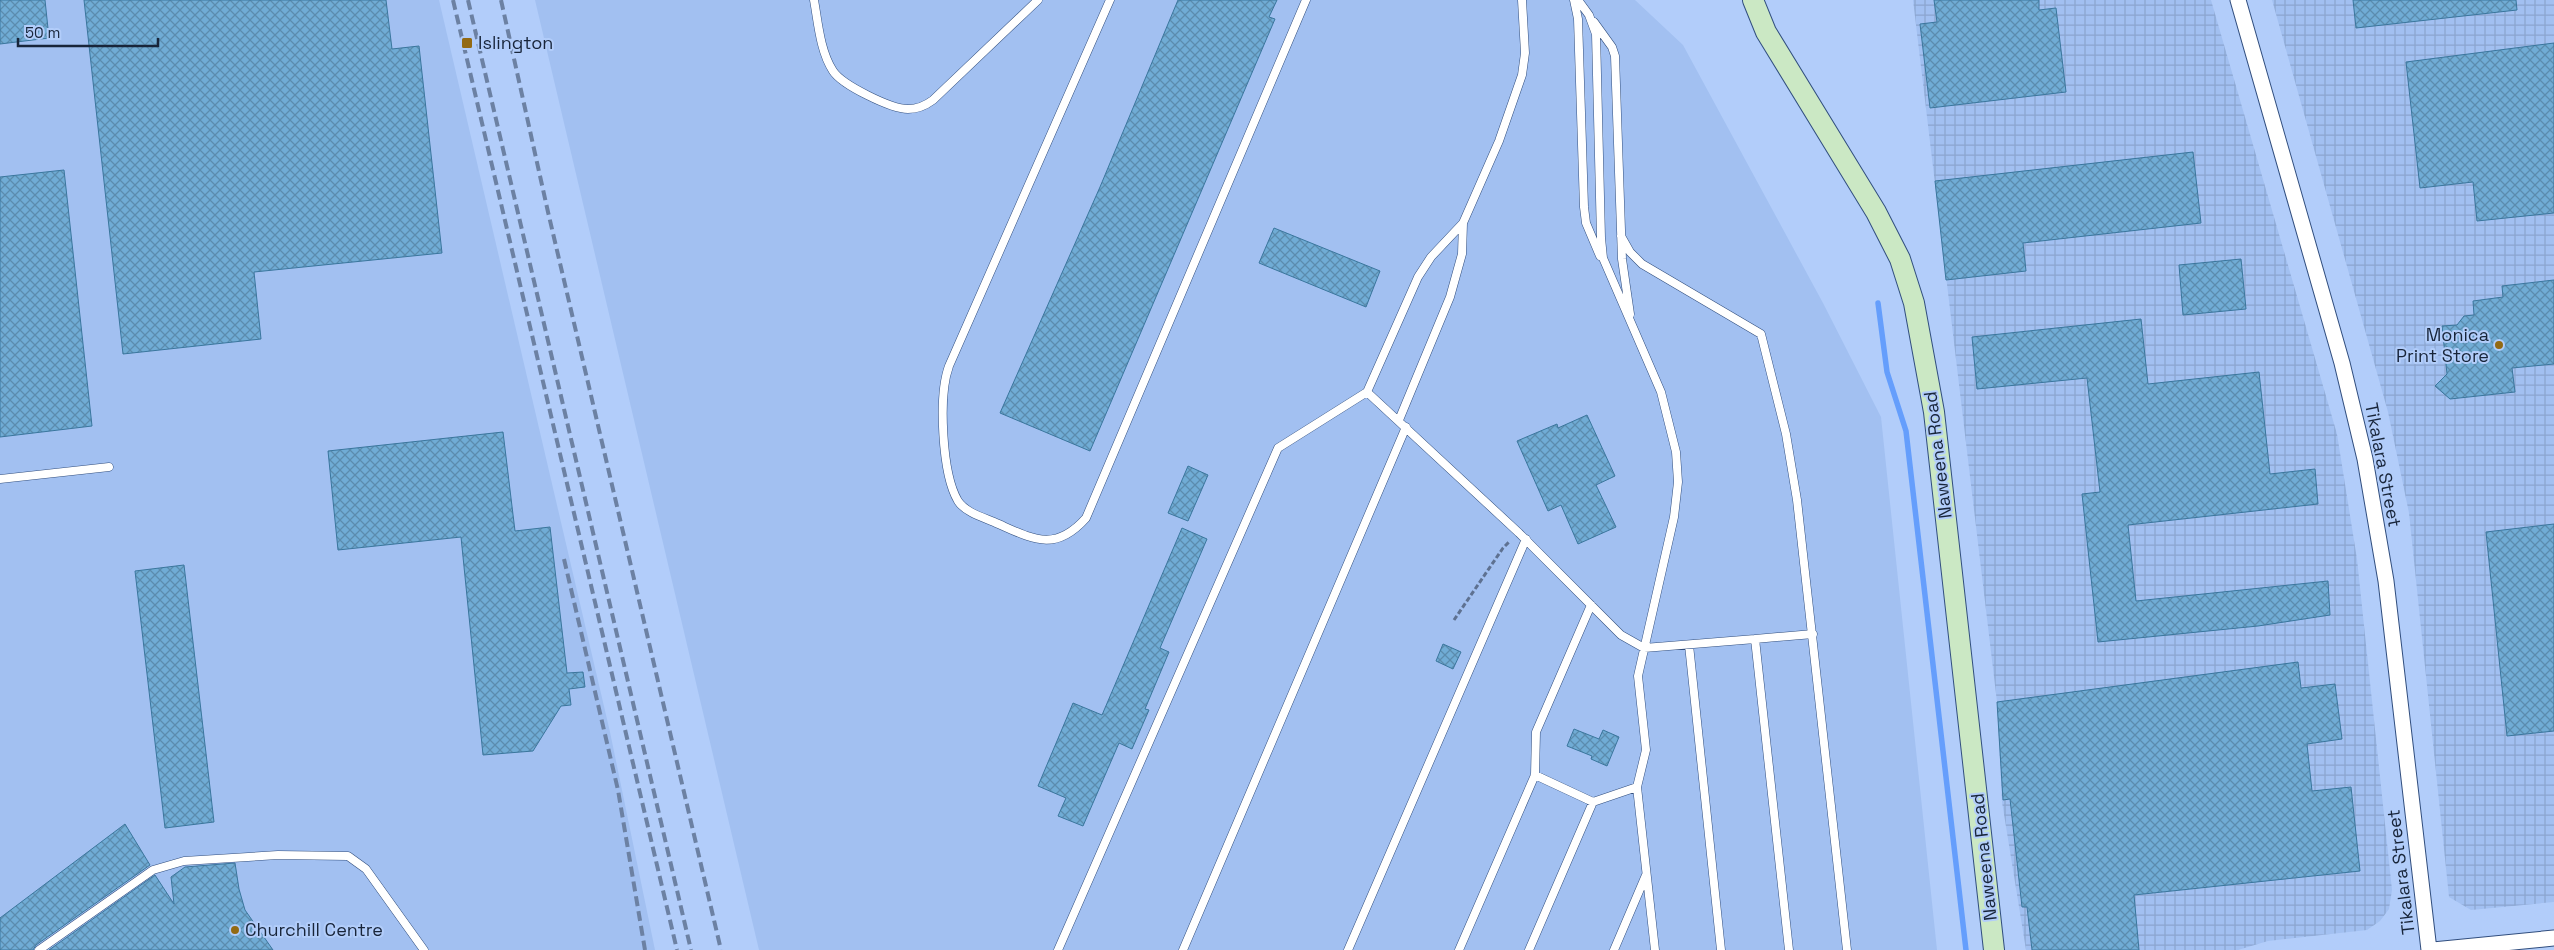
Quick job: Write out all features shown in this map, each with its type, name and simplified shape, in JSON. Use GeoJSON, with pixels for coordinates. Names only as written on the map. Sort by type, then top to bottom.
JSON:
{"type":"FeatureCollection","features":[{"type":"Feature","properties":{"kind":"street","name":"Naweena Road"},"geometry":{"type":"LineString","coordinates":[[1753,0],[1766,32],[1876,212],[1900,259],[1914,303],[1934,412],[1994,950]]}},
{"type":"Feature","properties":{"kind":"street","name":"Tikalara Street"},"geometry":{"type":"LineString","coordinates":[[2238,0],[2342,363],[2365,459],[2386,581],[2428,950]]}},
{"type":"Feature","properties":{"kind":"street"},"geometry":{"type":"LineString","coordinates":[[2433,950],[2554,938]]}},
{"type":"Feature","properties":{"kind":"lane"},"geometry":{"type":"LineString","coordinates":[[814,0],[825,54],[833,72],[849,86],[891,105],[909,109],[926,105],[933,100],[1038,0]]}},
{"type":"Feature","properties":{"kind":"lane"},"geometry":{"type":"LineString","coordinates":[[1110,0],[949,366],[942,390],[948,475],[960,503],[973,513],[1033,539],[1058,539],[1072,533],[1086,518],[1306,0]]}},
{"type":"Feature","properties":{"kind":"lane"},"geometry":{"type":"LineString","coordinates":[[1058,950],[1278,448],[1367,392],[1418,277],[1431,257],[1463,223],[1499,141],[1522,75],[1525,52],[1522,0]]}},
{"type":"Feature","properties":{"kind":"lane"},"geometry":{"type":"LineString","coordinates":[[1576,0],[1590,15],[1612,47],[1615,56],[1621,236],[1625,286],[1634,330]]}},
{"type":"Feature","properties":{"kind":"lane"},"geometry":{"type":"LineString","coordinates":[[1576,0],[1586,223],[1661,392],[1676,452],[1678,482],[1667,553],[1638,676],[1646,750],[1637,787],[1655,950]]}},
{"type":"Feature","properties":{"kind":"lane"},"geometry":{"type":"LineString","coordinates":[[1590,15],[1596,34],[1601,238],[1607,271]]}},
{"type":"Feature","properties":{"kind":"lane"},"geometry":{"type":"LineString","coordinates":[[1399,420],[1450,297],[1462,254],[1463,223]]}},
{"type":"Feature","properties":{"kind":"lane"},"geometry":{"type":"LineString","coordinates":[[1621,236],[1630,252],[1642,264],[1761,334],[1786,434],[1798,500],[1847,950]]}},
{"type":"Feature","properties":{"kind":"lane"},"geometry":{"type":"LineString","coordinates":[[1367,392],[1406,426],[1526,539],[1621,635],[1644,648],[1813,634]]}},
{"type":"Feature","properties":{"kind":"lane"},"geometry":{"type":"LineString","coordinates":[[1183,950],[1406,426]]}},
{"type":"Feature","properties":{"kind":"lane"},"geometry":{"type":"LineString","coordinates":[[0,479],[109,466]]}},
{"type":"Feature","properties":{"kind":"lane"},"geometry":{"type":"LineString","coordinates":[[1348,950],[1526,539]]}},
{"type":"Feature","properties":{"kind":"lane"},"geometry":{"type":"LineString","coordinates":[[1459,950],[1535,774],[1536,732],[1592,605]]}},
{"type":"Feature","properties":{"kind":"lane"},"geometry":{"type":"LineString","coordinates":[[1755,639],[1789,950]]}},
{"type":"Feature","properties":{"kind":"lane"},"geometry":{"type":"LineString","coordinates":[[1689,645],[1721,950]]}},
{"type":"Feature","properties":{"kind":"lane"},"geometry":{"type":"LineString","coordinates":[[1535,774],[1593,802],[1637,787]]}},
{"type":"Feature","properties":{"kind":"lane"},"geometry":{"type":"LineString","coordinates":[[1529,950],[1593,802]]}},
{"type":"Feature","properties":{"kind":"lane"},"geometry":{"type":"LineString","coordinates":[[39,950],[153,870],[184,860],[278,855],[348,856],[366,869],[424,950]]}},
{"type":"Feature","properties":{"kind":"lane"},"geometry":{"type":"LineString","coordinates":[[1614,950],[1647,873]]}},
{"type":"Feature","properties":{"kind":"path"},"geometry":{"type":"LineString","coordinates":[[1454,620],[1502,548],[1519,533]]}},
{"type":"Feature","properties":{"kind":"shaded area"},"geometry":{"type":"Polygon","coordinates":[[[0,0],[439,0],[610,732],[655,950],[0,950],[0,0]]]}},
{"type":"Feature","properties":{"kind":"shaded area"},"geometry":{"type":"Polygon","coordinates":[[[535,0],[1635,0],[1683,45],[1823,303],[1881,417],[1937,950],[759,950],[535,0]]]}},
{"type":"Feature","properties":{"kind":"shaded area"},"geometry":{"type":"Polygon","coordinates":[[[1913,0],[2211,0],[2337,434],[2357,559],[2392,890],[2389,909],[2380,921],[2367,930],[2268,941],[2238,950],[2026,950],[2002,802],[1997,702],[1913,0]]]}},
{"type":"Feature","properties":{"kind":"shaded area"},"geometry":{"type":"Polygon","coordinates":[[[2272,0],[2554,0],[2554,902],[2471,910],[2449,897],[2409,513],[2388,412],[2272,0]]]}},
{"type":"Feature","properties":{"kind":"building"},"geometry":{"type":"Polygon","coordinates":[[[0,0],[45,0],[49,38],[0,44],[0,0]]]}},
{"type":"Feature","properties":{"kind":"building"},"geometry":{"type":"Polygon","coordinates":[[[84,0],[386,0],[392,49],[419,46],[442,253],[254,272],[261,339],[123,354],[84,0]]]}},
{"type":"Feature","properties":{"kind":"building"},"geometry":{"type":"Polygon","coordinates":[[[1178,0],[1277,0],[1269,17],[1275,19],[1090,451],[1000,413],[1100,187],[1178,0]]]}},
{"type":"Feature","properties":{"kind":"building"},"geometry":{"type":"Polygon","coordinates":[[[1934,0],[2039,0],[2039,10],[2056,8],[2066,92],[1930,108],[1920,24],[1937,22],[1934,0]]]}},
{"type":"Feature","properties":{"kind":"building"},"geometry":{"type":"Polygon","coordinates":[[[2353,0],[2516,0],[2517,10],[2356,28],[2353,0]]]}},
{"type":"Feature","properties":{"kind":"building"},"geometry":{"type":"Polygon","coordinates":[[[2554,43],[2554,213],[2477,221],[2473,182],[2420,188],[2406,62],[2554,43]]]}},
{"type":"Feature","properties":{"kind":"building"},"geometry":{"type":"Polygon","coordinates":[[[2193,152],[2201,223],[2023,243],[2026,271],[1946,280],[1935,181],[2193,152]]]}},
{"type":"Feature","properties":{"kind":"building"},"geometry":{"type":"Polygon","coordinates":[[[64,170],[92,426],[0,437],[0,177],[64,170]]]}},
{"type":"Feature","properties":{"kind":"building"},"geometry":{"type":"Polygon","coordinates":[[[1274,228],[1380,271],[1366,307],[1259,263],[1274,228]]]}},
{"type":"Feature","properties":{"kind":"building"},"geometry":{"type":"Polygon","coordinates":[[[2241,259],[2246,309],[2183,315],[2179,265],[2241,259]]]}},
{"type":"Feature","properties":{"kind":"building","name":"Monica Print Store"},"geometry":{"type":"Polygon","coordinates":[[[2554,280],[2554,364],[2512,368],[2515,392],[2450,399],[2435,386],[2447,374],[2442,326],[2457,325],[2464,316],[2474,315],[2473,301],[2503,297],[2502,286],[2554,280]]]}},
{"type":"Feature","properties":{"kind":"building"},"geometry":{"type":"Polygon","coordinates":[[[2141,319],[2148,384],[2259,372],[2270,474],[2315,469],[2318,504],[2128,525],[2136,601],[2328,581],[2330,615],[2258,626],[2098,642],[2082,494],[2100,492],[2087,378],[1977,389],[1972,337],[2141,319]]]}},
{"type":"Feature","properties":{"kind":"building"},"geometry":{"type":"Polygon","coordinates":[[[1587,415],[1615,476],[1596,485],[1616,527],[1578,544],[1561,505],[1548,511],[1517,441],[1557,424],[1558,428],[1587,415]]]}},
{"type":"Feature","properties":{"kind":"building"},"geometry":{"type":"Polygon","coordinates":[[[503,432],[515,531],[550,527],[567,673],[583,672],[585,687],[569,689],[571,705],[561,706],[533,751],[483,755],[461,537],[338,550],[328,451],[503,432]]]}},
{"type":"Feature","properties":{"kind":"building"},"geometry":{"type":"Polygon","coordinates":[[[1188,466],[1208,475],[1188,521],[1168,513],[1188,466]]]}},
{"type":"Feature","properties":{"kind":"building"},"geometry":{"type":"Polygon","coordinates":[[[2554,524],[2554,731],[2507,736],[2486,532],[2554,524]]]}},
{"type":"Feature","properties":{"kind":"building"},"geometry":{"type":"Polygon","coordinates":[[[1182,528],[1207,539],[1160,648],[1169,652],[1145,709],[1149,710],[1132,749],[1119,743],[1083,826],[1058,816],[1066,798],[1038,786],[1073,703],[1102,715],[1182,528]]]}},
{"type":"Feature","properties":{"kind":"building"},"geometry":{"type":"Polygon","coordinates":[[[184,565],[214,822],[165,828],[135,571],[184,565]]]}},
{"type":"Feature","properties":{"kind":"building"},"geometry":{"type":"Polygon","coordinates":[[[1443,644],[1461,652],[1453,669],[1436,661],[1443,644]]]}},
{"type":"Feature","properties":{"kind":"building"},"geometry":{"type":"Polygon","coordinates":[[[2298,662],[2301,688],[2335,684],[2342,739],[2307,744],[2312,791],[2351,787],[2360,871],[2134,895],[2139,950],[2032,950],[2027,907],[2022,907],[2010,799],[2003,800],[1997,702],[2298,662]]]}},
{"type":"Feature","properties":{"kind":"building"},"geometry":{"type":"Polygon","coordinates":[[[1574,729],[1599,739],[1603,730],[1619,737],[1607,766],[1591,759],[1592,756],[1567,746],[1574,729]]]}},
{"type":"Feature","properties":{"kind":"building"},"geometry":{"type":"Polygon","coordinates":[[[125,824],[150,865],[36,945],[33,950],[0,950],[0,918],[125,824]]]}},
{"type":"Feature","properties":{"kind":"building"},"geometry":{"type":"Polygon","coordinates":[[[235,863],[245,910],[273,950],[49,950],[155,875],[174,904],[171,877],[185,867],[235,863]]]}},
{"type":"Feature","properties":{"kind":"waterway"},"geometry":{"type":"LineString","coordinates":[[1878,303],[1887,372],[1906,431],[1966,950]]}},
{"type":"Feature","properties":{"kind":"railway"},"geometry":{"type":"LineString","coordinates":[[453,0],[677,950]]}},
{"type":"Feature","properties":{"kind":"railway"},"geometry":{"type":"LineString","coordinates":[[468,0],[691,950]]}},
{"type":"Feature","properties":{"kind":"railway"},"geometry":{"type":"LineString","coordinates":[[501,0],[548,212],[721,950]]}},
{"type":"Feature","properties":{"kind":"railway"},"geometry":{"type":"LineString","coordinates":[[564,559],[618,790],[645,950]]}},
{"type":"Feature","properties":{"kind":"place","name":"Islington"},"geometry":{"type":"Point","coordinates":[467,43]}},
{"type":"Feature","properties":{"kind":"place","name":"Monica Print Store"},"geometry":{"type":"Point","coordinates":[2499,345]}},
{"type":"Feature","properties":{"kind":"place","name":"Churchill Centre"},"geometry":{"type":"Point","coordinates":[235,930]}}]}
